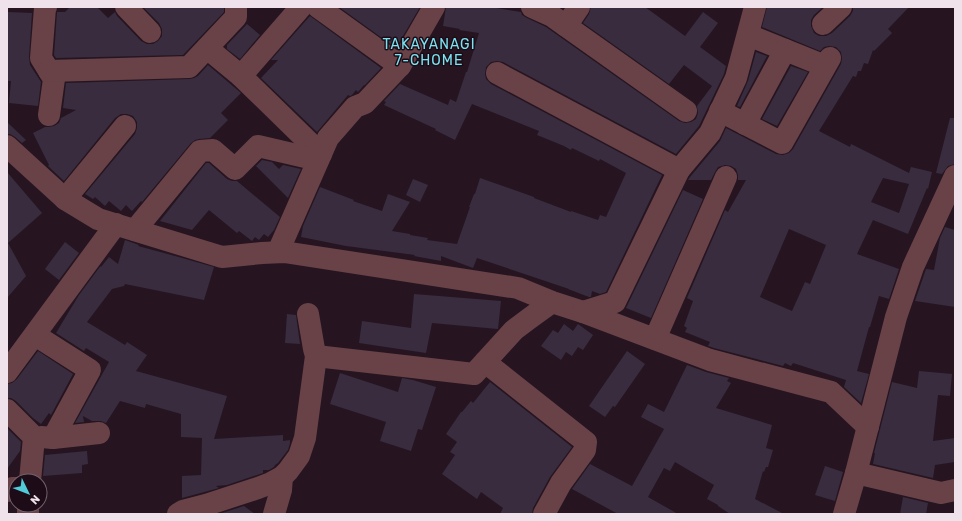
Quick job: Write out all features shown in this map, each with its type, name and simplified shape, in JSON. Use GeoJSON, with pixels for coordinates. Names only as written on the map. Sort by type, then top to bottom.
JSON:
{"type":"FeatureCollection","features":[{"type":"Feature","properties":{"kind":"street"},"geometry":{"type":"LineString","coordinates":[[46,7],[41,58],[54,79],[49,116]]}},
{"type":"Feature","properties":{"kind":"street"},"geometry":{"type":"LineString","coordinates":[[126,7],[150,32]]}},
{"type":"Feature","properties":{"kind":"street"},"geometry":{"type":"LineString","coordinates":[[49,71],[189,67],[236,17],[236,7]]}},
{"type":"Feature","properties":{"kind":"street"},"geometry":{"type":"LineString","coordinates":[[241,76],[301,7]]}},
{"type":"Feature","properties":{"kind":"street"},"geometry":{"type":"LineString","coordinates":[[318,7],[400,66]]}},
{"type":"Feature","properties":{"kind":"street"},"geometry":{"type":"LineString","coordinates":[[278,252],[328,138],[355,107],[365,103],[400,66],[434,7]]}},
{"type":"Feature","properties":{"kind":"street"},"geometry":{"type":"LineString","coordinates":[[532,7],[552,16],[686,111]]}},
{"type":"Feature","properties":{"kind":"street"},"geometry":{"type":"LineString","coordinates":[[566,26],[579,7]]}},
{"type":"Feature","properties":{"kind":"street"},"geometry":{"type":"LineString","coordinates":[[583,312],[615,302],[679,170],[710,133],[736,78],[755,7]]}},
{"type":"Feature","properties":{"kind":"street"},"geometry":{"type":"LineString","coordinates":[[823,24],[841,7]]}},
{"type":"Feature","properties":{"kind":"street"},"geometry":{"type":"LineString","coordinates":[[720,110],[782,143],[827,62],[785,50],[748,35]]}},
{"type":"Feature","properties":{"kind":"street"},"geometry":{"type":"LineString","coordinates":[[207,48],[241,76],[320,157]]}},
{"type":"Feature","properties":{"kind":"street"},"geometry":{"type":"LineString","coordinates":[[745,124],[785,50]]}},
{"type":"Feature","properties":{"kind":"street"},"geometry":{"type":"LineString","coordinates":[[497,73],[679,170]]}},
{"type":"Feature","properties":{"kind":"street"},"geometry":{"type":"LineString","coordinates":[[66,199],[125,126]]}},
{"type":"Feature","properties":{"kind":"street"},"geometry":{"type":"LineString","coordinates":[[7,146],[66,199],[98,219],[222,257],[284,252],[518,288],[710,360],[831,392],[868,427]]}},
{"type":"Feature","properties":{"kind":"street"},"geometry":{"type":"LineString","coordinates":[[7,372],[35,334],[126,227],[200,152],[213,150],[236,169],[258,146],[320,157]]}},
{"type":"Feature","properties":{"kind":"street"},"geometry":{"type":"LineString","coordinates":[[844,514],[896,317],[913,267],[955,176]]}},
{"type":"Feature","properties":{"kind":"street"},"geometry":{"type":"LineString","coordinates":[[655,339],[726,177]]}},
{"type":"Feature","properties":{"kind":"street"},"geometry":{"type":"LineString","coordinates":[[316,356],[474,374],[514,330],[552,302]]}},
{"type":"Feature","properties":{"kind":"street"},"geometry":{"type":"LineString","coordinates":[[178,514],[183,511],[206,506],[271,483],[282,477],[299,456],[305,438],[316,356],[308,314]]}},
{"type":"Feature","properties":{"kind":"street"},"geometry":{"type":"LineString","coordinates":[[33,473],[44,437],[90,370],[35,334]]}},
{"type":"Feature","properties":{"kind":"street"},"geometry":{"type":"LineString","coordinates":[[485,362],[586,442],[585,450],[561,483],[544,514]]}},
{"type":"Feature","properties":{"kind":"street"},"geometry":{"type":"LineString","coordinates":[[7,410],[44,437],[99,433]]}},
{"type":"Feature","properties":{"kind":"street"},"geometry":{"type":"LineString","coordinates":[[856,473],[942,493],[955,490]]}},
{"type":"Feature","properties":{"kind":"street"},"geometry":{"type":"LineString","coordinates":[[274,514],[281,490],[282,477]]}},
{"type":"Feature","properties":{"kind":"building"},"geometry":{"type":"Polygon","coordinates":[[[70,7],[97,7],[108,18],[115,12],[141,41],[147,44],[153,44],[158,41],[162,36],[162,29],[159,23],[143,7],[224,7],[224,12],[183,55],[56,58],[54,55],[57,12],[65,12],[70,7]]]}},
{"type":"Feature","properties":{"kind":"building"},"geometry":{"type":"Polygon","coordinates":[[[339,7],[420,7],[396,48],[339,7]]]}},
{"type":"Feature","properties":{"kind":"building"},"geometry":{"type":"Polygon","coordinates":[[[446,7],[490,7],[521,12],[522,15],[546,27],[679,121],[685,123],[696,119],[698,113],[697,106],[712,86],[684,65],[669,84],[583,23],[589,14],[591,7],[645,7],[685,36],[703,12],[718,23],[700,47],[726,66],[724,74],[699,126],[676,154],[503,62],[491,62],[486,67],[486,79],[491,84],[662,175],[606,292],[600,294],[592,291],[591,297],[589,297],[477,258],[473,268],[441,256],[441,261],[414,256],[415,255],[346,246],[301,237],[303,226],[320,187],[382,211],[388,194],[410,202],[392,231],[428,238],[427,240],[457,244],[480,178],[571,212],[598,220],[600,215],[606,217],[626,173],[600,159],[599,161],[572,148],[571,150],[537,135],[539,131],[472,104],[455,140],[435,130],[436,129],[384,105],[386,102],[384,101],[400,84],[448,105],[450,99],[456,102],[479,33],[443,26],[446,7]]]}},
{"type":"Feature","properties":{"kind":"building"},"geometry":{"type":"Polygon","coordinates":[[[767,7],[823,7],[814,15],[811,20],[811,26],[814,33],[819,36],[826,36],[832,33],[850,16],[853,11],[853,7],[909,7],[888,29],[892,33],[874,51],[873,50],[868,64],[864,63],[861,71],[858,71],[856,77],[853,76],[819,131],[850,147],[851,144],[909,173],[911,167],[932,172],[928,189],[927,188],[908,234],[873,220],[857,254],[899,269],[889,299],[879,296],[869,327],[857,371],[869,374],[861,403],[844,387],[846,380],[793,363],[791,366],[785,363],[783,366],[714,348],[708,346],[710,342],[685,332],[687,328],[684,326],[693,301],[687,298],[725,210],[728,212],[746,180],[738,180],[736,169],[725,165],[718,167],[711,180],[688,180],[720,141],[726,128],[776,154],[783,155],[789,153],[793,149],[841,64],[841,52],[836,47],[824,47],[820,51],[762,27],[767,7]],[[883,178],[871,202],[899,213],[909,184],[883,178]],[[789,229],[760,297],[792,311],[805,282],[810,284],[826,245],[789,229]]]}},
{"type":"Feature","properties":{"kind":"building"},"geometry":{"type":"Polygon","coordinates":[[[8,12],[32,13],[29,57],[30,65],[41,82],[38,106],[9,103],[11,81],[7,81],[8,12]]]}},
{"type":"Feature","properties":{"kind":"building"},"geometry":{"type":"Polygon","coordinates":[[[310,16],[381,68],[358,92],[356,90],[352,95],[348,95],[317,132],[261,78],[278,60],[271,60],[310,16]]]}},
{"type":"Feature","properties":{"kind":"building"},"geometry":{"type":"Polygon","coordinates":[[[247,24],[260,35],[240,59],[227,49],[227,45],[247,24]]]}},
{"type":"Feature","properties":{"kind":"building"},"geometry":{"type":"Polygon","coordinates":[[[756,52],[767,56],[740,107],[737,106],[748,81],[756,52]]]}},
{"type":"Feature","properties":{"kind":"building"},"geometry":{"type":"Polygon","coordinates":[[[208,65],[241,93],[221,113],[228,120],[210,138],[195,140],[191,143],[142,202],[141,201],[132,211],[126,205],[121,211],[109,201],[105,206],[95,197],[93,199],[85,194],[135,134],[137,122],[133,116],[121,114],[115,118],[64,181],[48,166],[49,165],[33,133],[45,127],[54,126],[59,123],[61,118],[76,110],[63,108],[66,83],[190,79],[198,76],[208,65]]]}},
{"type":"Feature","properties":{"kind":"building"},"geometry":{"type":"Polygon","coordinates":[[[791,66],[808,72],[777,126],[762,119],[791,66]]]}},
{"type":"Feature","properties":{"kind":"building"},"geometry":{"type":"Polygon","coordinates":[[[950,118],[955,118],[955,164],[948,166],[942,174],[936,173],[950,118]]]}},
{"type":"Feature","properties":{"kind":"building"},"geometry":{"type":"Polygon","coordinates":[[[7,122],[26,140],[22,143],[10,134],[7,134],[7,122]]]}},
{"type":"Feature","properties":{"kind":"building"},"geometry":{"type":"Polygon","coordinates":[[[262,160],[272,162],[279,169],[283,165],[301,169],[288,198],[256,166],[262,160]]]}},
{"type":"Feature","properties":{"kind":"building"},"geometry":{"type":"Polygon","coordinates":[[[206,163],[209,163],[227,179],[237,181],[280,217],[274,230],[268,237],[264,234],[259,240],[255,237],[252,241],[239,231],[237,233],[209,210],[192,230],[160,221],[206,163]]]}},
{"type":"Feature","properties":{"kind":"building"},"geometry":{"type":"Polygon","coordinates":[[[7,172],[42,213],[8,243],[26,276],[7,298],[7,172]]]}},
{"type":"Feature","properties":{"kind":"building"},"geometry":{"type":"Polygon","coordinates":[[[413,179],[428,185],[420,202],[406,195],[413,179]]]}},
{"type":"Feature","properties":{"kind":"building"},"geometry":{"type":"Polygon","coordinates":[[[683,190],[703,199],[651,318],[626,308],[683,190]]]}},
{"type":"Feature","properties":{"kind":"building"},"geometry":{"type":"Polygon","coordinates":[[[945,227],[955,230],[955,307],[915,301],[926,269],[934,270],[940,238],[945,227]]]}},
{"type":"Feature","properties":{"kind":"building"},"geometry":{"type":"Polygon","coordinates":[[[125,240],[139,245],[138,246],[214,267],[204,300],[125,284],[124,286],[112,289],[87,322],[125,345],[127,342],[147,355],[136,371],[227,396],[214,439],[283,435],[283,441],[290,440],[288,450],[274,467],[269,470],[263,470],[263,473],[227,485],[216,486],[219,488],[182,498],[182,476],[201,475],[202,438],[181,437],[181,414],[146,404],[145,408],[120,401],[106,423],[101,421],[92,421],[83,416],[84,422],[75,423],[109,362],[86,348],[84,351],[56,333],[79,295],[99,268],[109,257],[118,264],[125,240]]]}},
{"type":"Feature","properties":{"kind":"building"},"geometry":{"type":"Polygon","coordinates":[[[65,242],[79,253],[59,280],[45,269],[65,242]]]}},
{"type":"Feature","properties":{"kind":"building"},"geometry":{"type":"Polygon","coordinates":[[[414,294],[501,301],[498,329],[432,323],[426,353],[359,343],[362,321],[411,328],[414,294]]]}},
{"type":"Feature","properties":{"kind":"building"},"geometry":{"type":"Polygon","coordinates":[[[287,314],[296,315],[300,344],[285,343],[287,314]]]}},
{"type":"Feature","properties":{"kind":"building"},"geometry":{"type":"Polygon","coordinates":[[[564,324],[573,331],[578,324],[593,335],[583,350],[578,347],[572,356],[566,352],[561,360],[541,346],[553,330],[558,333],[564,324]]]}},
{"type":"Feature","properties":{"kind":"building"},"geometry":{"type":"Polygon","coordinates":[[[38,351],[73,374],[51,415],[49,413],[41,424],[16,401],[11,398],[7,398],[7,384],[12,383],[17,379],[38,351]]]}},
{"type":"Feature","properties":{"kind":"building"},"geometry":{"type":"Polygon","coordinates":[[[627,351],[645,364],[615,407],[613,406],[605,417],[589,406],[627,351]]]}},
{"type":"Feature","properties":{"kind":"building"},"geometry":{"type":"Polygon","coordinates":[[[687,365],[729,378],[727,381],[731,383],[716,408],[772,425],[766,448],[773,450],[768,467],[766,467],[764,472],[763,471],[755,499],[784,514],[730,514],[707,499],[714,485],[675,462],[670,471],[664,468],[648,497],[678,514],[618,514],[572,489],[590,464],[632,486],[664,429],[641,417],[648,404],[664,412],[687,365]]]}},
{"type":"Feature","properties":{"kind":"building"},"geometry":{"type":"Polygon","coordinates":[[[919,371],[952,374],[950,396],[938,395],[933,441],[955,438],[955,462],[935,465],[933,478],[873,464],[874,453],[892,382],[917,388],[919,371]]]}},
{"type":"Feature","properties":{"kind":"building"},"geometry":{"type":"Polygon","coordinates":[[[340,373],[398,392],[402,378],[436,387],[422,430],[418,429],[411,451],[380,441],[386,422],[330,404],[340,373]]]}},
{"type":"Feature","properties":{"kind":"building"},"geometry":{"type":"Polygon","coordinates":[[[490,382],[572,447],[550,477],[533,508],[532,514],[500,514],[503,508],[481,492],[477,499],[442,474],[455,455],[450,452],[457,442],[446,434],[461,412],[471,401],[473,403],[490,382]]]}},
{"type":"Feature","properties":{"kind":"building"},"geometry":{"type":"Polygon","coordinates":[[[7,428],[21,442],[20,451],[7,469],[7,428]]]}},
{"type":"Feature","properties":{"kind":"building"},"geometry":{"type":"Polygon","coordinates":[[[87,451],[88,464],[82,465],[82,473],[48,476],[48,473],[43,473],[45,455],[87,451]]]}},
{"type":"Feature","properties":{"kind":"building"},"geometry":{"type":"Polygon","coordinates":[[[825,466],[843,472],[835,501],[815,495],[825,466]]]}},
{"type":"Feature","properties":{"kind":"building"},"geometry":{"type":"Polygon","coordinates":[[[903,497],[928,503],[926,514],[900,514],[903,497]]]}},
{"type":"Feature","properties":{"kind":"building"},"geometry":{"type":"Polygon","coordinates":[[[244,506],[255,514],[219,514],[244,506]]]}},
{"type":"Feature","properties":{"kind":"district","name":"TAKAYANAGI 7-CHOME"},"geometry":{"type":"Point","coordinates":[429,52]}}]}
